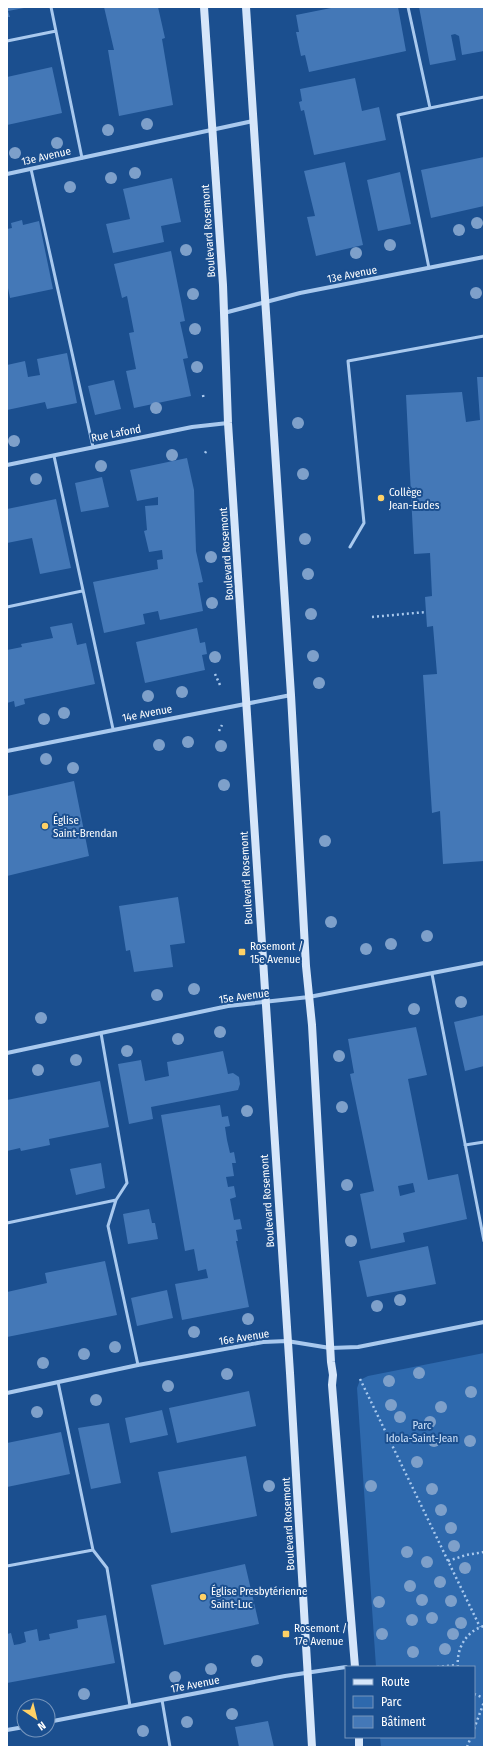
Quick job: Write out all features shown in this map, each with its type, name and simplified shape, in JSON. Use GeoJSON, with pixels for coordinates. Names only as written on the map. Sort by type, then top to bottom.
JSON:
{"type":"FeatureCollection","features":[{"type":"Feature","properties":{"kind":"main road","name":"Boulevard Rosemont"},"geometry":{"type":"LineString","coordinates":[[204,7],[224,313],[228,423],[266,1001],[312,1747]]}},
{"type":"Feature","properties":{"kind":"main road"},"geometry":{"type":"LineString","coordinates":[[246,7],[312,1025],[330,1348],[351,1666]]}},
{"type":"Feature","properties":{"kind":"street","name":"13e Avenue"},"geometry":{"type":"LineString","coordinates":[[7,174],[253,122]]}},
{"type":"Feature","properties":{"kind":"street","name":"13e Avenue"},"geometry":{"type":"LineString","coordinates":[[224,313],[300,293],[484,257]]}},
{"type":"Feature","properties":{"kind":"street","name":"Rue Lafond"},"geometry":{"type":"LineString","coordinates":[[7,465],[192,428],[228,423]]}},
{"type":"Feature","properties":{"kind":"street","name":"14e Avenue"},"geometry":{"type":"LineString","coordinates":[[7,751],[291,694]]}},
{"type":"Feature","properties":{"kind":"street","name":"15e Avenue"},"geometry":{"type":"LineString","coordinates":[[7,1052],[228,1006],[309,997],[484,963]]}},
{"type":"Feature","properties":{"kind":"street","name":"16e Avenue"},"geometry":{"type":"LineString","coordinates":[[7,1392],[138,1365],[263,1342],[287,1341],[330,1348],[358,1347],[484,1322]]}},
{"type":"Feature","properties":{"kind":"street","name":"17e Avenue"},"geometry":{"type":"LineString","coordinates":[[56,1720],[308,1672],[345,1668]]}},
{"type":"Feature","properties":{"kind":"lane"},"geometry":{"type":"LineString","coordinates":[[51,7],[82,158]]}},
{"type":"Feature","properties":{"kind":"lane"},"geometry":{"type":"LineString","coordinates":[[408,7],[430,108]]}},
{"type":"Feature","properties":{"kind":"lane"},"geometry":{"type":"LineString","coordinates":[[7,41],[56,31]]}},
{"type":"Feature","properties":{"kind":"lane"},"geometry":{"type":"LineString","coordinates":[[429,268],[398,115],[484,97]]}},
{"type":"Feature","properties":{"kind":"lane"},"geometry":{"type":"LineString","coordinates":[[31,169],[93,447]]}},
{"type":"Feature","properties":{"kind":"lane"},"geometry":{"type":"LineString","coordinates":[[350,547],[364,524],[348,361],[484,336]]}},
{"type":"Feature","properties":{"kind":"lane"},"geometry":{"type":"LineString","coordinates":[[54,456],[113,729]]}},
{"type":"Feature","properties":{"kind":"lane"},"geometry":{"type":"LineString","coordinates":[[7,607],[82,591]]}},
{"type":"Feature","properties":{"kind":"lane"},"geometry":{"type":"LineString","coordinates":[[432,974],[484,1241]]}},
{"type":"Feature","properties":{"kind":"lane"},"geometry":{"type":"LineString","coordinates":[[101,1033],[127,1182],[116,1200],[108,1226],[138,1365]]}},
{"type":"Feature","properties":{"kind":"lane"},"geometry":{"type":"LineString","coordinates":[[465,1146],[484,1142]]}},
{"type":"Feature","properties":{"kind":"lane"},"geometry":{"type":"LineString","coordinates":[[7,1223],[116,1200]]}},
{"type":"Feature","properties":{"kind":"lane"},"geometry":{"type":"LineString","coordinates":[[58,1382],[93,1550],[107,1568],[130,1706]]}},
{"type":"Feature","properties":{"kind":"lane"},"geometry":{"type":"LineString","coordinates":[[7,1566],[93,1550]]}},
{"type":"Feature","properties":{"kind":"lane"},"geometry":{"type":"LineString","coordinates":[[162,1700],[170,1747]]}},
{"type":"Feature","properties":{"kind":"path"},"geometry":{"type":"LineString","coordinates":[[203,395],[204,400]]}},
{"type":"Feature","properties":{"kind":"path"},"geometry":{"type":"LineString","coordinates":[[372,618],[426,612]]}},
{"type":"Feature","properties":{"kind":"path"},"geometry":{"type":"LineString","coordinates":[[215,674],[220,684]]}},
{"type":"Feature","properties":{"kind":"path"},"geometry":{"type":"LineString","coordinates":[[360,1379],[448,1561],[482,1626],[470,1633],[462,1642],[458,1653],[458,1666]]}},
{"type":"Feature","properties":{"kind":"path"},"geometry":{"type":"LineString","coordinates":[[448,1561],[466,1555],[484,1552]]}},
{"type":"Feature","properties":{"kind":"path"},"geometry":{"type":"LineString","coordinates":[[475,1726],[484,1702]]}},
{"type":"Feature","properties":{"kind":"green space","name":"Parc Idola-Saint-Jean"},"geometry":{"type":"Polygon","coordinates":[[[484,1353],[484,1747],[381,1747],[380,1738],[475,1738],[475,1666],[376,1666],[357,1388],[360,1380],[368,1376],[484,1353]]]}},
{"type":"Feature","properties":{"kind":"building"},"geometry":{"type":"Polygon","coordinates":[[[7,7],[24,8],[8,11],[10,17],[7,17],[7,7]]]}},
{"type":"Feature","properties":{"kind":"building"},"geometry":{"type":"Polygon","coordinates":[[[104,7],[158,7],[165,38],[162,39],[173,105],[119,116],[108,50],[114,50],[104,7]]]}},
{"type":"Feature","properties":{"kind":"building"},"geometry":{"type":"Polygon","coordinates":[[[336,7],[398,7],[406,51],[309,72],[305,55],[301,56],[296,32],[299,32],[296,15],[336,7]]]}},
{"type":"Feature","properties":{"kind":"building"},"geometry":{"type":"Polygon","coordinates":[[[419,7],[484,7],[484,51],[462,55],[459,36],[455,34],[451,35],[456,60],[430,65],[419,7]]]}},
{"type":"Feature","properties":{"kind":"building"},"geometry":{"type":"Polygon","coordinates":[[[52,67],[62,113],[7,125],[7,77],[52,67]]]}},
{"type":"Feature","properties":{"kind":"building"},"geometry":{"type":"Polygon","coordinates":[[[355,78],[362,111],[379,107],[386,140],[314,155],[304,110],[301,111],[299,102],[302,101],[300,89],[355,78]]]}},
{"type":"Feature","properties":{"kind":"building"},"geometry":{"type":"Polygon","coordinates":[[[484,157],[484,206],[431,218],[421,170],[484,157]]]}},
{"type":"Feature","properties":{"kind":"building"},"geometry":{"type":"Polygon","coordinates":[[[345,162],[363,245],[316,256],[307,217],[315,216],[304,171],[345,162]]]}},
{"type":"Feature","properties":{"kind":"building"},"geometry":{"type":"Polygon","coordinates":[[[400,172],[411,224],[378,231],[367,180],[400,172]]]}},
{"type":"Feature","properties":{"kind":"building"},"geometry":{"type":"Polygon","coordinates":[[[172,178],[181,222],[161,226],[164,242],[113,253],[106,224],[130,219],[123,189],[172,178]]]}},
{"type":"Feature","properties":{"kind":"building"},"geometry":{"type":"Polygon","coordinates":[[[22,220],[23,225],[39,221],[53,289],[10,298],[7,283],[7,229],[12,228],[11,223],[22,220]]]}},
{"type":"Feature","properties":{"kind":"building"},"geometry":{"type":"Polygon","coordinates":[[[171,251],[185,321],[180,322],[188,358],[183,359],[191,396],[134,408],[126,371],[136,369],[129,333],[134,332],[127,296],[122,298],[114,264],[171,251]]]}},
{"type":"Feature","properties":{"kind":"building"},"geometry":{"type":"Polygon","coordinates":[[[67,353],[77,403],[47,409],[45,402],[7,410],[7,365],[25,361],[28,377],[40,375],[37,359],[67,353]]]}},
{"type":"Feature","properties":{"kind":"building"},"geometry":{"type":"Polygon","coordinates":[[[477,377],[484,377],[484,861],[443,864],[440,811],[432,813],[423,675],[437,674],[433,626],[427,627],[425,597],[432,596],[430,553],[414,554],[406,395],[462,392],[466,422],[480,420],[477,377]]]}},
{"type":"Feature","properties":{"kind":"building"},"geometry":{"type":"Polygon","coordinates":[[[114,380],[121,409],[95,415],[88,386],[114,380]]]}},
{"type":"Feature","properties":{"kind":"building"},"geometry":{"type":"Polygon","coordinates":[[[187,458],[194,490],[196,551],[203,582],[198,583],[203,611],[160,620],[158,611],[143,614],[145,624],[104,633],[93,582],[158,569],[157,560],[163,559],[162,550],[149,552],[144,531],[147,530],[145,506],[158,505],[158,497],[137,501],[130,470],[187,458]]]}},
{"type":"Feature","properties":{"kind":"building"},"geometry":{"type":"Polygon","coordinates":[[[102,477],[109,507],[81,512],[75,483],[102,477]]]}},
{"type":"Feature","properties":{"kind":"building"},"geometry":{"type":"Polygon","coordinates":[[[56,499],[71,568],[40,574],[32,538],[7,543],[7,509],[56,499]]]}},
{"type":"Feature","properties":{"kind":"building"},"geometry":{"type":"Polygon","coordinates":[[[72,623],[77,645],[86,643],[95,684],[24,699],[25,704],[15,707],[14,701],[7,703],[7,650],[22,647],[21,644],[53,638],[50,627],[72,623]]]}},
{"type":"Feature","properties":{"kind":"building"},"geometry":{"type":"Polygon","coordinates":[[[197,628],[200,643],[205,642],[207,654],[202,655],[205,670],[145,683],[136,642],[197,628]]]}},
{"type":"Feature","properties":{"kind":"building","name":"Église Saint-Brendan"},"geometry":{"type":"Polygon","coordinates":[[[74,781],[89,856],[7,876],[7,796],[74,781]]]}},
{"type":"Feature","properties":{"kind":"building"},"geometry":{"type":"Polygon","coordinates":[[[178,897],[185,943],[170,945],[173,967],[134,972],[130,950],[126,951],[119,906],[178,897]]]}},
{"type":"Feature","properties":{"kind":"building"},"geometry":{"type":"Polygon","coordinates":[[[484,1015],[484,1066],[465,1071],[454,1022],[484,1015]]]}},
{"type":"Feature","properties":{"kind":"building"},"geometry":{"type":"Polygon","coordinates":[[[416,1027],[427,1075],[408,1079],[428,1180],[458,1174],[467,1219],[403,1233],[405,1242],[371,1249],[360,1194],[374,1191],[350,1074],[354,1073],[348,1039],[416,1027]],[[413,1183],[398,1186],[400,1196],[415,1192],[413,1183]]]}},
{"type":"Feature","properties":{"kind":"building"},"geometry":{"type":"Polygon","coordinates":[[[223,1051],[228,1074],[233,1073],[239,1077],[240,1084],[238,1090],[151,1107],[153,1119],[129,1124],[118,1064],[141,1060],[145,1081],[169,1076],[167,1062],[223,1051]]]}},
{"type":"Feature","properties":{"kind":"building"},"geometry":{"type":"Polygon","coordinates":[[[100,1081],[109,1127],[49,1139],[50,1145],[21,1151],[20,1148],[7,1151],[7,1100],[100,1081]]]}},
{"type":"Feature","properties":{"kind":"building"},"geometry":{"type":"Polygon","coordinates":[[[220,1105],[222,1117],[228,1116],[230,1126],[225,1127],[227,1140],[230,1153],[234,1152],[236,1163],[232,1163],[234,1176],[226,1177],[228,1187],[234,1186],[236,1197],[230,1199],[234,1220],[240,1219],[242,1229],[236,1230],[238,1241],[236,1241],[249,1307],[182,1320],[175,1284],[208,1278],[206,1269],[198,1271],[194,1249],[185,1251],[161,1115],[220,1105]]]}},
{"type":"Feature","properties":{"kind":"building"},"geometry":{"type":"Polygon","coordinates":[[[101,1163],[105,1188],[76,1195],[70,1169],[101,1163]]]}},
{"type":"Feature","properties":{"kind":"building"},"geometry":{"type":"Polygon","coordinates":[[[149,1209],[152,1223],[155,1223],[158,1239],[128,1244],[123,1214],[149,1209]]]}},
{"type":"Feature","properties":{"kind":"building"},"geometry":{"type":"Polygon","coordinates":[[[428,1246],[436,1284],[367,1297],[359,1261],[428,1246]]]}},
{"type":"Feature","properties":{"kind":"building"},"geometry":{"type":"Polygon","coordinates":[[[105,1261],[117,1315],[7,1337],[7,1292],[47,1283],[45,1273],[105,1261]]]}},
{"type":"Feature","properties":{"kind":"building"},"geometry":{"type":"Polygon","coordinates":[[[167,1290],[173,1318],[137,1326],[131,1298],[167,1290]]]}},
{"type":"Feature","properties":{"kind":"building"},"geometry":{"type":"Polygon","coordinates":[[[249,1391],[256,1426],[177,1443],[169,1408],[249,1391]]]}},
{"type":"Feature","properties":{"kind":"building"},"geometry":{"type":"Polygon","coordinates":[[[162,1410],[168,1435],[130,1443],[125,1418],[162,1410]]]}},
{"type":"Feature","properties":{"kind":"building"},"geometry":{"type":"Polygon","coordinates":[[[109,1423],[121,1483],[91,1489],[78,1428],[109,1423]]]}},
{"type":"Feature","properties":{"kind":"building"},"geometry":{"type":"Polygon","coordinates":[[[61,1432],[70,1474],[7,1487],[7,1443],[61,1432]]]}},
{"type":"Feature","properties":{"kind":"building"},"geometry":{"type":"Polygon","coordinates":[[[246,1456],[257,1516],[171,1533],[158,1472],[246,1456]]]}},
{"type":"Feature","properties":{"kind":"building","name":"Église Presbytérienne Saint-Luc"},"geometry":{"type":"Polygon","coordinates":[[[245,1564],[259,1624],[164,1645],[151,1585],[245,1564]]]}},
{"type":"Feature","properties":{"kind":"building"},"geometry":{"type":"Polygon","coordinates":[[[106,1615],[115,1663],[7,1683],[7,1634],[11,1633],[14,1645],[26,1642],[24,1632],[37,1629],[39,1641],[50,1639],[49,1634],[78,1628],[77,1620],[106,1615]]]}},
{"type":"Feature","properties":{"kind":"building"},"geometry":{"type":"Polygon","coordinates":[[[268,1721],[274,1747],[239,1747],[235,1727],[268,1721]]]}},
{"type":"Feature","properties":{"kind":"place","name":"Collège Jean-Eudes"},"geometry":{"type":"Point","coordinates":[381,498]}},
{"type":"Feature","properties":{"kind":"place","name":"Église Saint-Brendan"},"geometry":{"type":"Point","coordinates":[45,826]}},
{"type":"Feature","properties":{"kind":"place","name":"Rosemont / 15e Avenue"},"geometry":{"type":"Point","coordinates":[242,952]}},
{"type":"Feature","properties":{"kind":"place","name":"Église Presbytérienne Saint-Luc"},"geometry":{"type":"Point","coordinates":[203,1597]}},
{"type":"Feature","properties":{"kind":"place","name":"Rosemont / 17e Avenue"},"geometry":{"type":"Point","coordinates":[286,1634]}}]}
